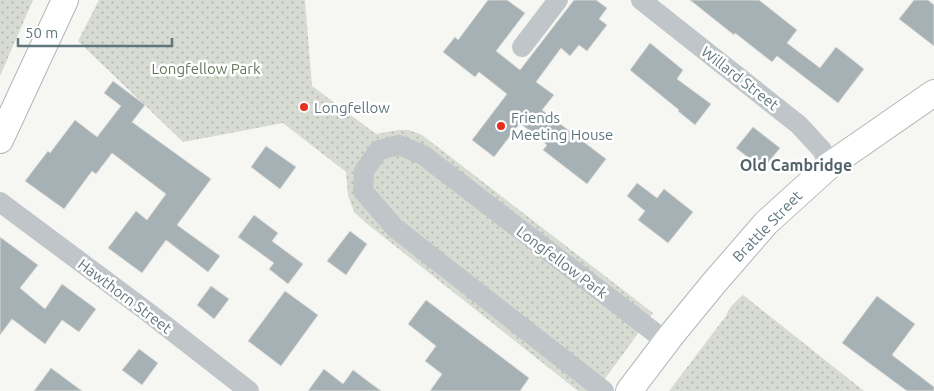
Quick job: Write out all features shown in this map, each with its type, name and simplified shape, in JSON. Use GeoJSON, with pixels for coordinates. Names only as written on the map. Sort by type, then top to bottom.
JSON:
{"type":"FeatureCollection","features":[{"type":"Feature","properties":{"kind":"main road"},"geometry":{"type":"LineString","coordinates":[[0,140],[65,0]]}},
{"type":"Feature","properties":{"kind":"main road"},"geometry":{"type":"LineString","coordinates":[[0,106],[22,83],[33,68]]}},
{"type":"Feature","properties":{"kind":"main road","name":"Brattle Street"},"geometry":{"type":"LineString","coordinates":[[629,391],[714,283],[766,223],[830,165],[934,93]]}},
{"type":"Feature","properties":{"kind":"street"},"geometry":{"type":"LineString","coordinates":[[522,47],[558,0]]}},
{"type":"Feature","properties":{"kind":"street","name":"Willard Street"},"geometry":{"type":"LineString","coordinates":[[641,0],[799,125],[822,150],[830,165]]}},
{"type":"Feature","properties":{"kind":"street","name":"Longfellow Park"},"geometry":{"type":"LineString","coordinates":[[604,391],[394,228],[363,191],[364,171],[379,150],[399,145],[423,155],[667,342]]}},
{"type":"Feature","properties":{"kind":"street","name":"Hawthorn Street"},"geometry":{"type":"LineString","coordinates":[[0,202],[149,313],[249,391]]}},
{"type":"Feature","properties":{"kind":"green space"},"geometry":{"type":"Polygon","coordinates":[[[0,0],[33,0],[0,76],[0,0]]]}},
{"type":"Feature","properties":{"kind":"green space","name":"Longfellow Park"},"geometry":{"type":"Polygon","coordinates":[[[99,0],[305,0],[312,86],[376,134],[409,130],[422,135],[653,313],[596,391],[578,391],[366,223],[354,212],[348,195],[346,172],[283,123],[183,142],[78,41],[99,0]]]}},
{"type":"Feature","properties":{"kind":"green space"},"geometry":{"type":"Polygon","coordinates":[[[743,295],[864,391],[669,391],[731,307],[743,295]]]}},
{"type":"Feature","properties":{"kind":"building"},"geometry":{"type":"Polygon","coordinates":[[[488,0],[507,0],[525,13],[496,51],[520,70],[574,0],[596,0],[607,8],[599,19],[607,25],[587,51],[579,45],[570,56],[561,48],[536,82],[554,95],[542,110],[606,159],[587,184],[543,150],[547,145],[520,123],[494,157],[472,140],[507,94],[479,72],[475,77],[443,52],[455,37],[458,40],[488,0]]]}},
{"type":"Feature","properties":{"kind":"building"},"geometry":{"type":"Polygon","coordinates":[[[690,0],[759,0],[797,30],[787,43],[820,68],[836,47],[864,69],[838,103],[777,56],[772,62],[690,0]]]}},
{"type":"Feature","properties":{"kind":"building"},"geometry":{"type":"Polygon","coordinates":[[[914,0],[928,0],[934,5],[934,46],[899,19],[914,0]]]}},
{"type":"Feature","properties":{"kind":"building"},"geometry":{"type":"Polygon","coordinates":[[[650,43],[683,70],[677,79],[711,104],[695,125],[630,70],[650,43]]]}},
{"type":"Feature","properties":{"kind":"building"},"geometry":{"type":"Polygon","coordinates":[[[113,81],[145,105],[132,122],[211,179],[177,225],[220,256],[208,272],[166,240],[142,273],[108,248],[136,211],[147,220],[166,194],[112,153],[96,174],[92,171],[64,209],[25,181],[48,151],[50,153],[75,120],[97,137],[121,106],[104,93],[113,81]]]}},
{"type":"Feature","properties":{"kind":"building"},"geometry":{"type":"Polygon","coordinates":[[[753,127],[780,148],[763,169],[736,148],[753,127]]]}},
{"type":"Feature","properties":{"kind":"building"},"geometry":{"type":"Polygon","coordinates":[[[266,146],[296,167],[280,189],[251,167],[266,146]]]}},
{"type":"Feature","properties":{"kind":"building"},"geometry":{"type":"Polygon","coordinates":[[[637,183],[657,198],[664,189],[693,212],[668,243],[638,220],[645,211],[627,196],[637,183]]]}},
{"type":"Feature","properties":{"kind":"building"},"geometry":{"type":"Polygon","coordinates":[[[254,215],[278,233],[272,241],[303,264],[288,284],[269,269],[274,263],[238,237],[254,215]]]}},
{"type":"Feature","properties":{"kind":"building"},"geometry":{"type":"Polygon","coordinates":[[[350,231],[367,244],[346,275],[327,261],[350,231]]]}},
{"type":"Feature","properties":{"kind":"building"},"geometry":{"type":"Polygon","coordinates":[[[0,237],[38,265],[20,288],[45,309],[62,284],[96,309],[79,332],[62,320],[45,344],[12,319],[0,335],[0,237]]]}},
{"type":"Feature","properties":{"kind":"building"},"geometry":{"type":"Polygon","coordinates":[[[211,286],[229,299],[214,319],[197,305],[211,286]]]}},
{"type":"Feature","properties":{"kind":"building"},"geometry":{"type":"Polygon","coordinates":[[[285,291],[318,315],[281,366],[248,341],[285,291]]]}},
{"type":"Feature","properties":{"kind":"building"},"geometry":{"type":"Polygon","coordinates":[[[877,296],[915,324],[892,355],[934,387],[934,391],[907,391],[842,343],[877,296]]]}},
{"type":"Feature","properties":{"kind":"building"},"geometry":{"type":"Polygon","coordinates":[[[426,300],[529,378],[520,391],[430,391],[442,374],[425,361],[436,346],[408,324],[426,300]]]}},
{"type":"Feature","properties":{"kind":"building"},"geometry":{"type":"Polygon","coordinates":[[[139,349],[158,363],[142,385],[122,370],[139,349]]]}},
{"type":"Feature","properties":{"kind":"building"},"geometry":{"type":"Polygon","coordinates":[[[51,368],[82,391],[34,391],[51,368]]]}},
{"type":"Feature","properties":{"kind":"building"},"geometry":{"type":"Polygon","coordinates":[[[324,369],[343,384],[353,370],[381,391],[308,391],[324,369]]]}},
{"type":"Feature","properties":{"kind":"place","name":"Longfellow"},"geometry":{"type":"Point","coordinates":[304,107]}},
{"type":"Feature","properties":{"kind":"place","name":"Friends Meeting House"},"geometry":{"type":"Point","coordinates":[501,126]}},
{"type":"Feature","properties":{"kind":"district","name":"Old Cambridge"},"geometry":{"type":"Point","coordinates":[796,165]}}]}
